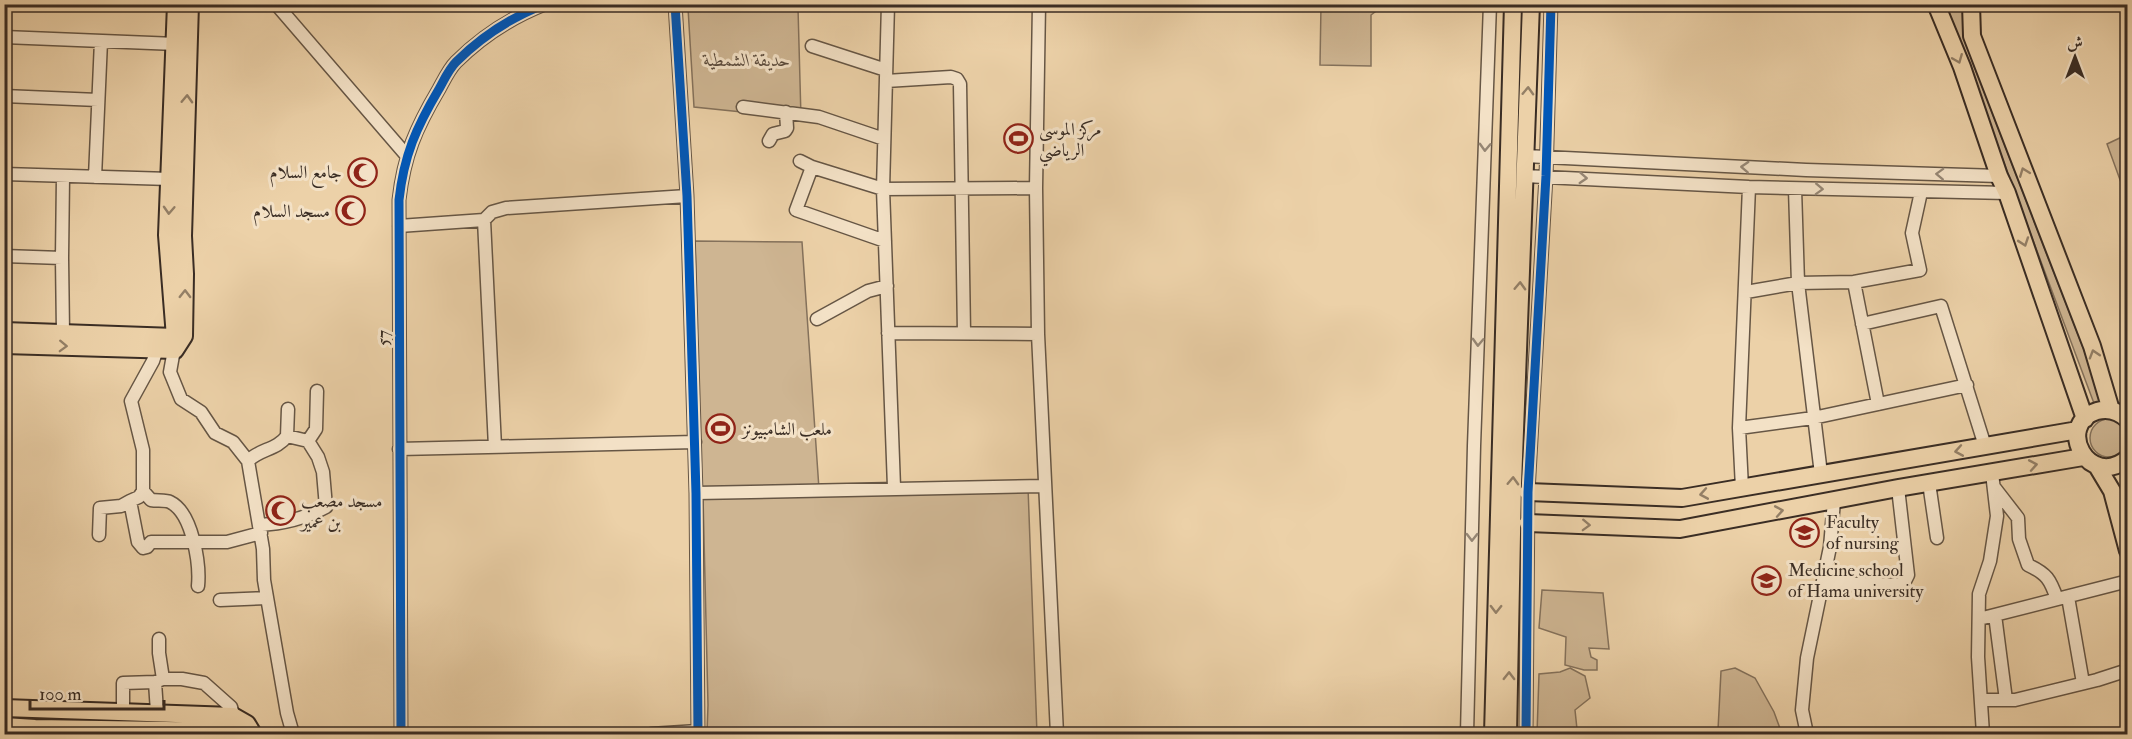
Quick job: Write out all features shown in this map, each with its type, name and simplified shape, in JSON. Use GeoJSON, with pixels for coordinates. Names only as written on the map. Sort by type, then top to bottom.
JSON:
{"type":"FeatureCollection","features":[{"type":"Feature","properties":{"kind":"main road"},"geometry":{"type":"LineString","coordinates":[[175,343],[168,253],[176,4]]}},
{"type":"Feature","properties":{"kind":"main road"},"geometry":{"type":"LineString","coordinates":[[4,345],[157,349],[175,343],[184,336],[183,236],[190,4]]}},
{"type":"Feature","properties":{"kind":"main road"},"geometry":{"type":"LineString","coordinates":[[1493,735],[1513,4]]}},
{"type":"Feature","properties":{"kind":"main road"},"geometry":{"type":"LineString","coordinates":[[1508,735],[1513,484],[1531,4]]}},
{"type":"Feature","properties":{"kind":"main road"},"geometry":{"type":"LineString","coordinates":[[1936,4],[1962,67],[2007,194],[2081,425]]}},
{"type":"Feature","properties":{"kind":"main road"},"geometry":{"type":"LineString","coordinates":[[1971,4],[1972,36],[2092,346],[2123,416],[2092,413],[2081,425],[2077,439],[2112,491],[2127,551]]}},
{"type":"Feature","properties":{"kind":"main road"},"geometry":{"type":"LineString","coordinates":[[4,331],[63,333],[175,343]]}},
{"type":"Feature","properties":{"kind":"main road"},"geometry":{"type":"LineString","coordinates":[[1528,492],[1682,498],[1985,446],[2081,425]]}},
{"type":"Feature","properties":{"kind":"main road"},"geometry":{"type":"LineString","coordinates":[[1527,523],[1680,529],[1929,483],[1993,480],[2090,461],[2114,466],[2127,458]]}},
{"type":"Feature","properties":{"kind":"main road"},"geometry":{"type":"LineString","coordinates":[[4,708],[233,716],[247,724],[253,735]]}},
{"type":"Feature","properties":{"kind":"main road"},"geometry":{"type":"LineString","coordinates":[[4,726],[35,731],[230,730],[235,735]]}},
{"type":"Feature","properties":{"kind":"street"},"geometry":{"type":"LineString","coordinates":[[276,4],[407,156]]}},
{"type":"Feature","properties":{"kind":"street","name":"57"},"geometry":{"type":"LineString","coordinates":[[401,735],[399,226],[401,185],[407,156],[419,124],[454,64],[494,31],[545,4]]}},
{"type":"Feature","properties":{"kind":"street"},"geometry":{"type":"LineString","coordinates":[[651,735],[698,733],[695,442],[687,196],[675,4]]}},
{"type":"Feature","properties":{"kind":"street"},"geometry":{"type":"LineString","coordinates":[[888,4],[883,189],[894,488]]}},
{"type":"Feature","properties":{"kind":"street"},"geometry":{"type":"LineString","coordinates":[[1039,4],[1036,188],[1038,334],[1057,735]]}},
{"type":"Feature","properties":{"kind":"street"},"geometry":{"type":"LineString","coordinates":[[1467,735],[1474,446],[1490,4]]}},
{"type":"Feature","properties":{"kind":"street"},"geometry":{"type":"LineString","coordinates":[[1526,735],[1528,492],[1547,156],[1551,4]]}},
{"type":"Feature","properties":{"kind":"street"},"geometry":{"type":"LineString","coordinates":[[4,37],[176,44]]}},
{"type":"Feature","properties":{"kind":"street"},"geometry":{"type":"LineString","coordinates":[[95,177],[101,41]]}},
{"type":"Feature","properties":{"kind":"street"},"geometry":{"type":"LineString","coordinates":[[812,46],[886,76],[957,78],[960,84],[964,333]]}},
{"type":"Feature","properties":{"kind":"street"},"geometry":{"type":"LineString","coordinates":[[4,96],[98,100]]}},
{"type":"Feature","properties":{"kind":"street"},"geometry":{"type":"LineString","coordinates":[[743,107],[819,117],[884,139]]}},
{"type":"Feature","properties":{"kind":"street"},"geometry":{"type":"LineString","coordinates":[[769,141],[773,134],[785,131],[787,128],[786,112]]}},
{"type":"Feature","properties":{"kind":"street"},"geometry":{"type":"LineString","coordinates":[[1525,156],[1806,170],[1999,176]]}},
{"type":"Feature","properties":{"kind":"street"},"geometry":{"type":"LineString","coordinates":[[800,161],[812,167],[883,189],[1036,188]]}},
{"type":"Feature","properties":{"kind":"street"},"geometry":{"type":"LineString","coordinates":[[812,167],[796,210],[885,241]]}},
{"type":"Feature","properties":{"kind":"street"},"geometry":{"type":"LineString","coordinates":[[4,174],[170,179]]}},
{"type":"Feature","properties":{"kind":"street"},"geometry":{"type":"LineString","coordinates":[[1524,176],[1795,189],[2007,194]]}},
{"type":"Feature","properties":{"kind":"street"},"geometry":{"type":"LineString","coordinates":[[63,177],[63,333]]}},
{"type":"Feature","properties":{"kind":"street"},"geometry":{"type":"LineString","coordinates":[[1742,488],[1739,428],[1749,187]]}},
{"type":"Feature","properties":{"kind":"street"},"geometry":{"type":"LineString","coordinates":[[1795,189],[1798,283],[1821,474]]}},
{"type":"Feature","properties":{"kind":"street"},"geometry":{"type":"LineString","coordinates":[[1746,292],[1798,283],[1854,282],[1920,270],[1912,233],[1921,192]]}},
{"type":"Feature","properties":{"kind":"street"},"geometry":{"type":"LineString","coordinates":[[399,226],[484,220],[492,212],[506,208],[687,196]]}},
{"type":"Feature","properties":{"kind":"street"},"geometry":{"type":"LineString","coordinates":[[484,220],[495,447]]}},
{"type":"Feature","properties":{"kind":"street"},"geometry":{"type":"LineString","coordinates":[[4,256],[62,258]]}},
{"type":"Feature","properties":{"kind":"street"},"geometry":{"type":"LineString","coordinates":[[1854,282],[1878,404]]}},
{"type":"Feature","properties":{"kind":"street"},"geometry":{"type":"LineString","coordinates":[[817,319],[868,291],[886,286]]}},
{"type":"Feature","properties":{"kind":"street"},"geometry":{"type":"LineString","coordinates":[[1862,324],[1941,306],[1985,446]]}},
{"type":"Feature","properties":{"kind":"street"},"geometry":{"type":"LineString","coordinates":[[888,333],[1038,334]]}},
{"type":"Feature","properties":{"kind":"street"},"geometry":{"type":"LineString","coordinates":[[175,343],[170,372],[181,399],[201,412],[215,433],[233,442],[248,461],[260,529],[267,598],[293,735]]}},
{"type":"Feature","properties":{"kind":"street"},"geometry":{"type":"LineString","coordinates":[[99,535],[100,508],[121,506],[139,497],[143,491],[143,450],[131,400],[153,361],[157,349]]}},
{"type":"Feature","properties":{"kind":"street"},"geometry":{"type":"LineString","coordinates":[[1739,428],[1813,418],[1967,385]]}},
{"type":"Feature","properties":{"kind":"street"},"geometry":{"type":"LineString","coordinates":[[308,441],[316,429],[317,391]]}},
{"type":"Feature","properties":{"kind":"street"},"geometry":{"type":"LineString","coordinates":[[248,461],[254,454],[282,443],[287,436],[288,409]]}},
{"type":"Feature","properties":{"kind":"street"},"geometry":{"type":"LineString","coordinates":[[130,501],[138,542],[143,548],[151,542],[227,543],[260,529],[328,512],[323,472],[318,457],[308,441],[287,436]]}},
{"type":"Feature","properties":{"kind":"street"},"geometry":{"type":"LineString","coordinates":[[399,449],[695,442]]}},
{"type":"Feature","properties":{"kind":"street"},"geometry":{"type":"LineString","coordinates":[[1993,480],[2018,518],[2019,539],[2028,565],[2044,573],[2062,598],[2083,683]]}},
{"type":"Feature","properties":{"kind":"street"},"geometry":{"type":"LineString","coordinates":[[1983,735],[1978,619],[1979,594],[1990,561],[1997,516],[1993,480]]}},
{"type":"Feature","properties":{"kind":"street"},"geometry":{"type":"LineString","coordinates":[[1929,483],[1937,538]]}},
{"type":"Feature","properties":{"kind":"street"},"geometry":{"type":"LineString","coordinates":[[696,493],[1044,486]]}},
{"type":"Feature","properties":{"kind":"street"},"geometry":{"type":"LineString","coordinates":[[1824,583],[1903,585],[1908,575],[1898,488]]}},
{"type":"Feature","properties":{"kind":"street"},"geometry":{"type":"LineString","coordinates":[[143,491],[151,500],[170,502],[181,512],[194,543],[198,586]]}},
{"type":"Feature","properties":{"kind":"street"},"geometry":{"type":"LineString","coordinates":[[1807,735],[1802,710],[1807,658],[1824,583],[1834,501]]}},
{"type":"Feature","properties":{"kind":"street"},"geometry":{"type":"LineString","coordinates":[[1978,619],[2127,580]]}},
{"type":"Feature","properties":{"kind":"street"},"geometry":{"type":"LineString","coordinates":[[220,600],[267,598]]}},
{"type":"Feature","properties":{"kind":"street"},"geometry":{"type":"LineString","coordinates":[[1995,615],[2006,700]]}},
{"type":"Feature","properties":{"kind":"street"},"geometry":{"type":"LineString","coordinates":[[157,712],[159,639]]}},
{"type":"Feature","properties":{"kind":"street"},"geometry":{"type":"LineString","coordinates":[[1982,700],[2015,700],[2127,670]]}},
{"type":"Feature","properties":{"kind":"street"},"geometry":{"type":"LineString","coordinates":[[123,711],[123,683],[182,679],[204,683],[231,707],[233,716]]}},
{"type":"Feature","properties":{"kind":"street"},"geometry":{"type":"LineString","coordinates":[[35,731],[37,709]]}},
{"type":"Feature","properties":{"kind":"green space"},"geometry":{"type":"Polygon","coordinates":[[[1321,5],[1384,5],[1371,15],[1371,66],[1320,65],[1321,5]]]}},
{"type":"Feature","properties":{"kind":"green space"},"geometry":{"type":"Polygon","coordinates":[[[1945,5],[1964,5],[1964,29],[1972,61],[2104,402],[2095,406],[1945,5]]]}},
{"type":"Feature","properties":{"kind":"green space","name":"حديقة الشمطية"},"geometry":{"type":"Polygon","coordinates":[[[688,8],[798,8],[801,118],[694,107],[688,8]]]}},
{"type":"Feature","properties":{"kind":"green space"},"geometry":{"type":"Polygon","coordinates":[[[2127,69],[2127,199],[2107,144],[2124,136],[2121,102],[2127,69]]]}},
{"type":"Feature","properties":{"kind":"green space"},"geometry":{"type":"Polygon","coordinates":[[[695,241],[802,242],[819,489],[701,488],[695,241]]]}},
{"type":"Feature","properties":{"kind":"green space"},"geometry":{"type":"Polygon","coordinates":[[[2109,419],[2116,420],[2122,425],[2127,431],[2127,445],[2122,451],[2116,456],[2109,457],[2102,456],[2096,451],[2091,445],[2090,438],[2091,431],[2096,425],[2102,420],[2109,419]]]}},
{"type":"Feature","properties":{"kind":"green space"},"geometry":{"type":"Polygon","coordinates":[[[1028,487],[1037,734],[707,734],[703,496],[1028,487]]]}},
{"type":"Feature","properties":{"kind":"green space"},"geometry":{"type":"Polygon","coordinates":[[[1542,590],[1603,593],[1609,649],[1589,648],[1591,657],[1597,660],[1597,670],[1584,670],[1565,665],[1566,637],[1539,628],[1542,590]]]}},
{"type":"Feature","properties":{"kind":"green space"},"geometry":{"type":"Polygon","coordinates":[[[1570,668],[1585,676],[1590,698],[1575,710],[1577,729],[1592,734],[1537,734],[1539,674],[1560,672],[1570,668]]]}},
{"type":"Feature","properties":{"kind":"green space"},"geometry":{"type":"Polygon","coordinates":[[[1735,668],[1755,678],[1774,712],[1782,734],[1718,730],[1721,671],[1735,668]]]}},
{"type":"Feature","properties":{"kind":"cycle path"},"geometry":{"type":"LineString","coordinates":[[401,734],[399,200],[401,184],[408,155],[418,129],[453,65],[498,28],[545,4]]}},
{"type":"Feature","properties":{"kind":"cycle path"},"geometry":{"type":"LineString","coordinates":[[675,4],[687,196],[696,493],[698,734]]}},
{"type":"Feature","properties":{"kind":"cycle path"},"geometry":{"type":"LineString","coordinates":[[1526,734],[1528,492],[1546,176],[1551,4]]}},
{"type":"Feature","properties":{"kind":"place","name":"مركز الموسى الرياضي"},"geometry":{"type":"Point","coordinates":[1018,139]}},
{"type":"Feature","properties":{"kind":"place","name":"جامع السلام"},"geometry":{"type":"Point","coordinates":[363,172]}},
{"type":"Feature","properties":{"kind":"place","name":"مسجد السلام"},"geometry":{"type":"Point","coordinates":[351,211]}},
{"type":"Feature","properties":{"kind":"place","name":"ملعب الشامبيونز"},"geometry":{"type":"Point","coordinates":[721,429]}},
{"type":"Feature","properties":{"kind":"place","name":"مسجد مصعب بن عمير"},"geometry":{"type":"Point","coordinates":[280,511]}},
{"type":"Feature","properties":{"kind":"place","name":"Faculty of nursing"},"geometry":{"type":"Point","coordinates":[1805,532]}},
{"type":"Feature","properties":{"kind":"place","name":"Medicine school of Hama university"},"geometry":{"type":"Point","coordinates":[1767,580]}}]}
